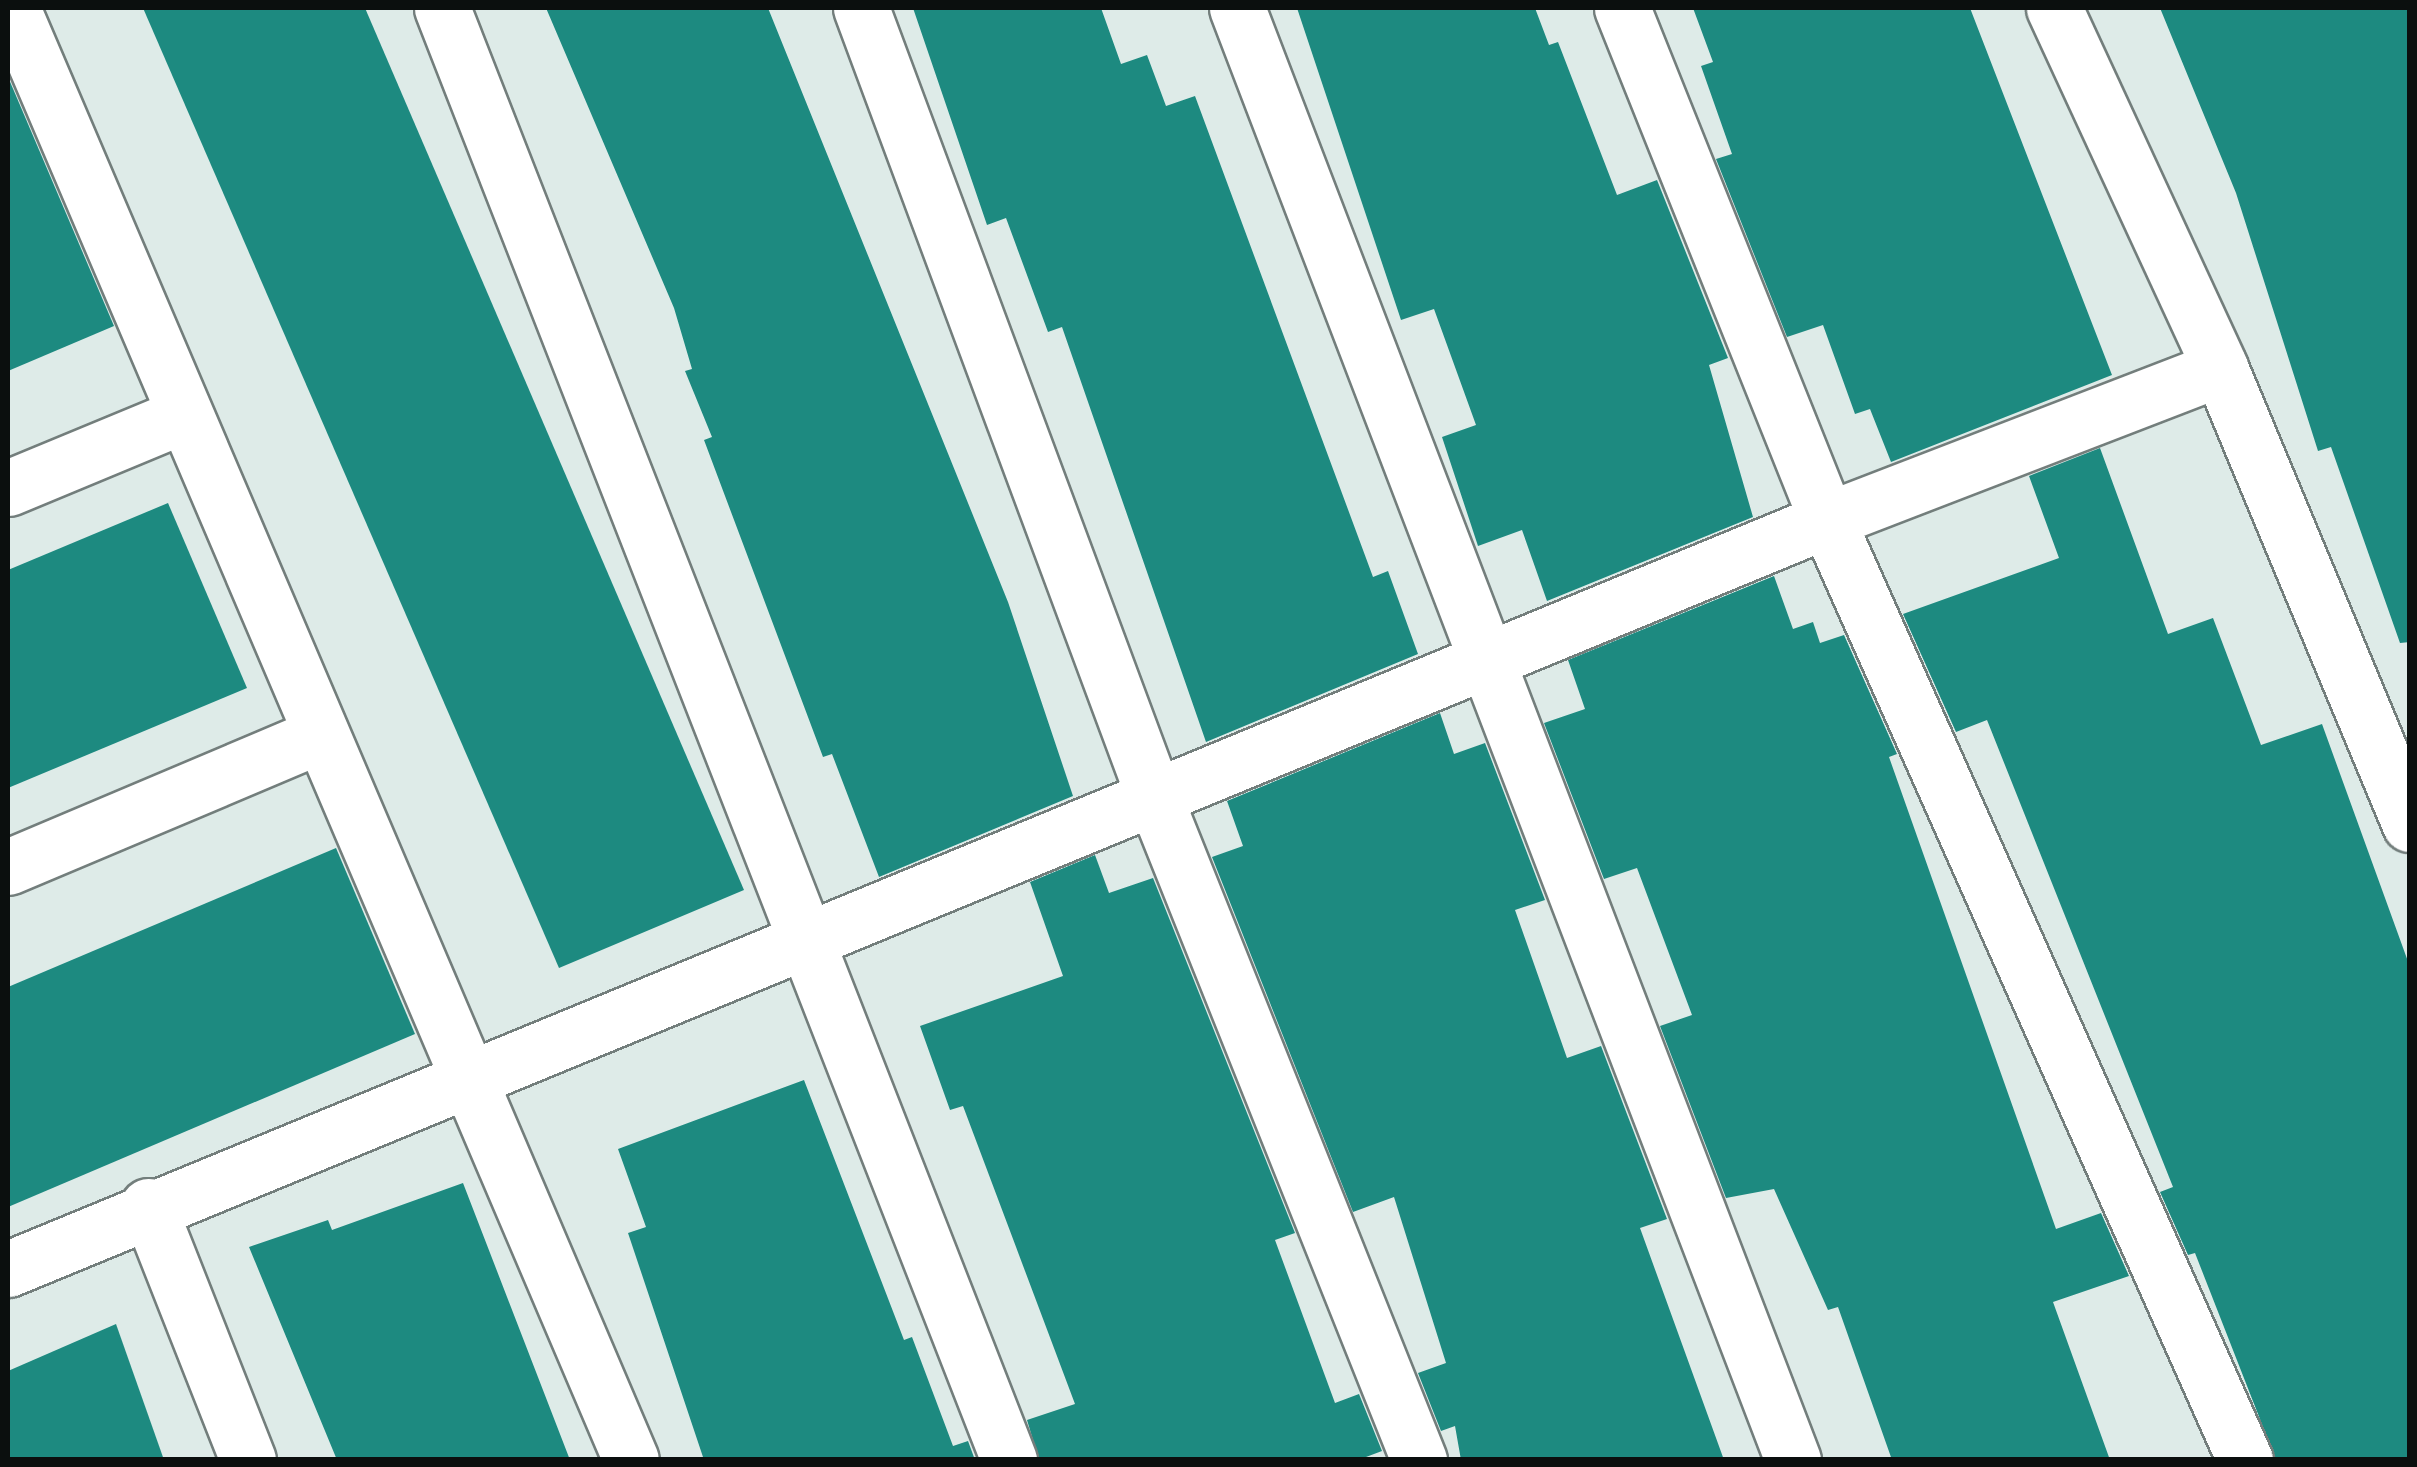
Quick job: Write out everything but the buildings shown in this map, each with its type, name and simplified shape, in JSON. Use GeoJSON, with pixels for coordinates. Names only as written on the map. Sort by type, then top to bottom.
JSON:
{"type":"FeatureCollection","features":[{"type":"Feature","properties":{"kind":"street"},"geometry":{"type":"LineString","coordinates":[[442,8],[800,942],[1009,1460]]}},
{"type":"Feature","properties":{"kind":"street"},"geometry":{"type":"LineString","coordinates":[[862,8],[1155,799],[1419,1460]]}},
{"type":"Feature","properties":{"kind":"street"},"geometry":{"type":"LineString","coordinates":[[1237,8],[1793,1460]]}},
{"type":"Feature","properties":{"kind":"street"},"geometry":{"type":"LineString","coordinates":[[1622,8],[1827,520],[2246,1460]]}},
{"type":"Feature","properties":{"kind":"street"},"geometry":{"type":"LineString","coordinates":[[2054,8],[2220,368],[2410,824]]}},
{"type":"Feature","properties":{"kind":"street"},"geometry":{"type":"LineString","coordinates":[[17,41],[321,735],[631,1460]]}},
{"type":"Feature","properties":{"kind":"street"},"geometry":{"type":"LineString","coordinates":[[8,1269],[148,1206],[469,1083],[800,942],[1486,666],[1827,520],[2220,368]]}},
{"type":"Feature","properties":{"kind":"street"},"geometry":{"type":"LineString","coordinates":[[8,488],[179,416]]}},
{"type":"Feature","properties":{"kind":"street"},"geometry":{"type":"LineString","coordinates":[[8,867],[321,735]]}},
{"type":"Feature","properties":{"kind":"street"},"geometry":{"type":"LineString","coordinates":[[148,1206],[248,1460]]}}]}
